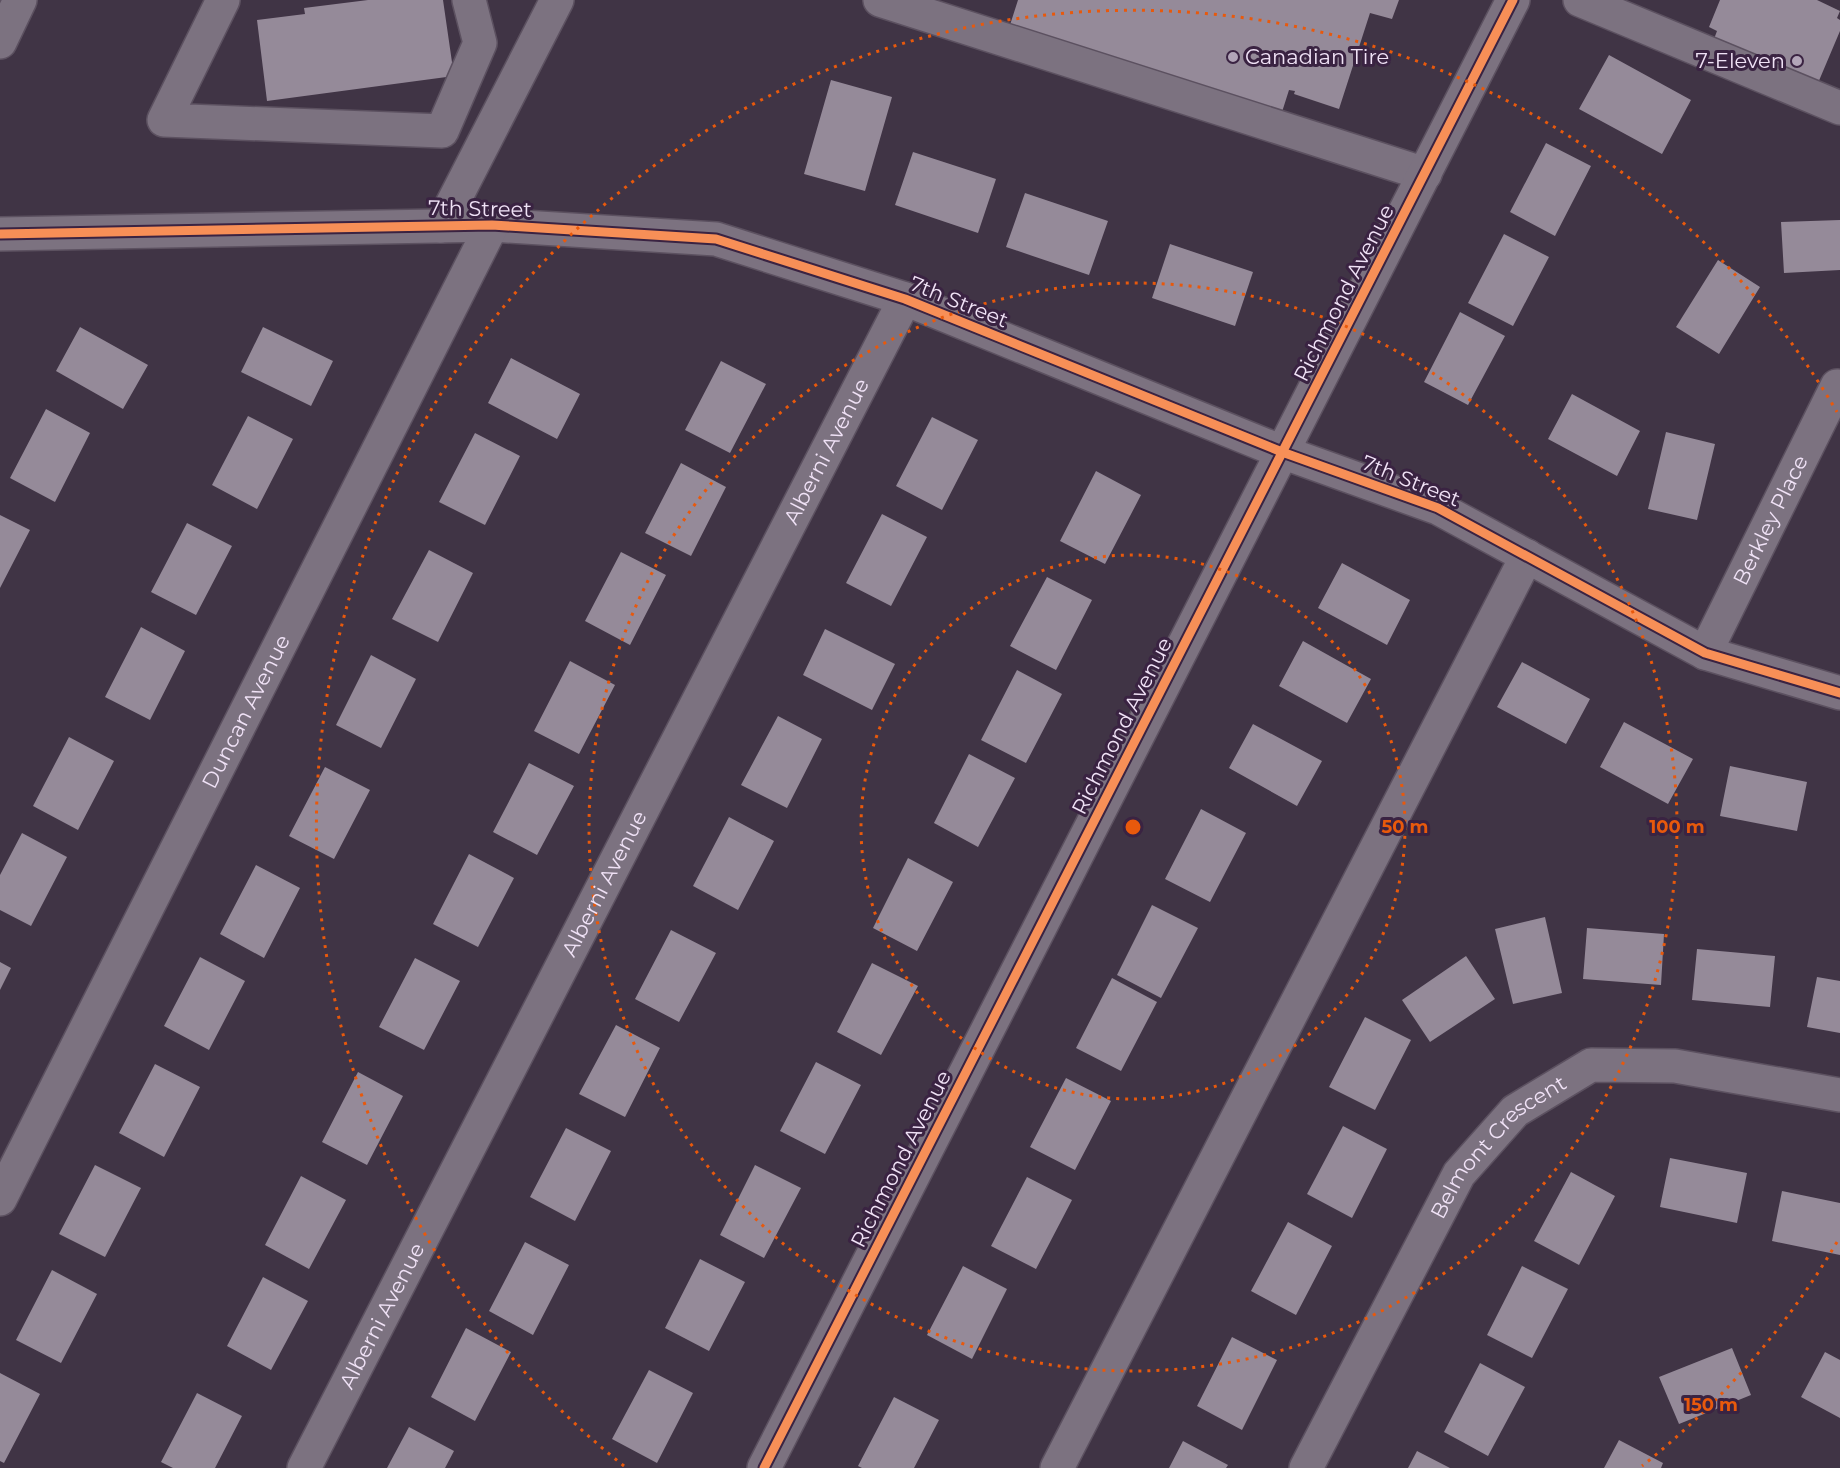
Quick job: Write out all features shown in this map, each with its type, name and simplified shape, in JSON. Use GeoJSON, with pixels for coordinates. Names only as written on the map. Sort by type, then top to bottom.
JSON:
{"type":"FeatureCollection","features":[{"type":"Feature","properties":{"kind":"street"},"geometry":{"type":"LineString","coordinates":[[0,42],[20,0]]}},
{"type":"Feature","properties":{"kind":"street"},"geometry":{"type":"LineString","coordinates":[[223,0],[164,120],[442,131],[480,43],[469,0]]}},
{"type":"Feature","properties":{"kind":"street"},"geometry":{"type":"LineString","coordinates":[[441,226],[556,0]]}},
{"type":"Feature","properties":{"kind":"street"},"geometry":{"type":"LineString","coordinates":[[880,0],[1425,174]]}},
{"type":"Feature","properties":{"kind":"street","name":"Richmond Avenue"},"geometry":{"type":"LineString","coordinates":[[764,1468],[1513,0]]}},
{"type":"Feature","properties":{"kind":"street"},"geometry":{"type":"LineString","coordinates":[[1580,0],[1624,8],[1840,108]]}},
{"type":"Feature","properties":{"kind":"street","name":"7th Street"},"geometry":{"type":"LineString","coordinates":[[0,234],[492,225],[716,239],[905,299],[1282,452],[1438,508],[1705,653],[1840,693]]}},
{"type":"Feature","properties":{"kind":"street","name":"Duncan Avenue"},"geometry":{"type":"LineString","coordinates":[[0,1199],[492,225]]}},
{"type":"Feature","properties":{"kind":"street","name":"Alberni Avenue"},"geometry":{"type":"LineString","coordinates":[[304,1468],[905,299]]}},
{"type":"Feature","properties":{"kind":"street","name":"Berkley Place"},"geometry":{"type":"LineString","coordinates":[[1705,653],[1837,386]]}},
{"type":"Feature","properties":{"kind":"street"},"geometry":{"type":"LineString","coordinates":[[1057,1468],[1527,556]]}},
{"type":"Feature","properties":{"kind":"street","name":"Belmont Crescent"},"geometry":{"type":"LineString","coordinates":[[1306,1468],[1459,1174],[1515,1111],[1591,1065],[1675,1066],[1840,1095]]}},
{"type":"Feature","properties":{"kind":"building"},"geometry":{"type":"Polygon","coordinates":[[[368,0],[443,0],[454,76],[267,101],[257,20],[305,14],[304,8],[368,0]]]}},
{"type":"Feature","properties":{"kind":"building","name":"Canadian Tire"},"geometry":{"type":"Polygon","coordinates":[[[1018,0],[1399,0],[1392,19],[1370,13],[1339,109],[1294,94],[1295,91],[1289,90],[1282,112],[1010,25],[1018,0]]]}},
{"type":"Feature","properties":{"kind":"building","name":"7-Eleven"},"geometry":{"type":"Polygon","coordinates":[[[1720,0],[1817,0],[1840,11],[1837,18],[1840,20],[1840,31],[1818,83],[1714,39],[1717,31],[1709,27],[1720,0]]]}},
{"type":"Feature","properties":{"kind":"building"},"geometry":{"type":"Polygon","coordinates":[[[1609,55],[1691,100],[1662,154],[1579,109],[1609,55]]]}},
{"type":"Feature","properties":{"kind":"building"},"geometry":{"type":"Polygon","coordinates":[[[831,80],[892,97],[865,191],[804,174],[831,80]]]}},
{"type":"Feature","properties":{"kind":"building"},"geometry":{"type":"Polygon","coordinates":[[[1546,143],[1591,166],[1555,236],[1510,212],[1546,143]]]}},
{"type":"Feature","properties":{"kind":"building"},"geometry":{"type":"Polygon","coordinates":[[[913,152],[996,179],[978,233],[895,205],[913,152]]]}},
{"type":"Feature","properties":{"kind":"building"},"geometry":{"type":"Polygon","coordinates":[[[1025,193],[1108,221],[1089,275],[1006,247],[1025,193]]]}},
{"type":"Feature","properties":{"kind":"building"},"geometry":{"type":"Polygon","coordinates":[[[1840,220],[1840,270],[1784,273],[1781,222],[1840,220]]]}},
{"type":"Feature","properties":{"kind":"building"},"geometry":{"type":"Polygon","coordinates":[[[1504,234],[1549,257],[1513,326],[1468,303],[1504,234]]]}},
{"type":"Feature","properties":{"kind":"building"},"geometry":{"type":"Polygon","coordinates":[[[1170,244],[1253,272],[1235,326],[1152,298],[1170,244]]]}},
{"type":"Feature","properties":{"kind":"building"},"geometry":{"type":"Polygon","coordinates":[[[1718,260],[1760,287],[1719,354],[1676,327],[1718,260]]]}},
{"type":"Feature","properties":{"kind":"building"},"geometry":{"type":"Polygon","coordinates":[[[1460,312],[1505,336],[1468,405],[1424,382],[1460,312]]]}},
{"type":"Feature","properties":{"kind":"building"},"geometry":{"type":"Polygon","coordinates":[[[80,327],[148,365],[123,409],[56,371],[80,327]]]}},
{"type":"Feature","properties":{"kind":"building"},"geometry":{"type":"Polygon","coordinates":[[[263,327],[333,361],[311,406],[241,372],[263,327]]]}},
{"type":"Feature","properties":{"kind":"building"},"geometry":{"type":"Polygon","coordinates":[[[511,358],[580,394],[557,439],[488,403],[511,358]]]}},
{"type":"Feature","properties":{"kind":"building"},"geometry":{"type":"Polygon","coordinates":[[[721,361],[766,384],[730,453],[685,430],[721,361]]]}},
{"type":"Feature","properties":{"kind":"building"},"geometry":{"type":"Polygon","coordinates":[[[1572,394],[1640,431],[1617,476],[1548,439],[1572,394]]]}},
{"type":"Feature","properties":{"kind":"building"},"geometry":{"type":"Polygon","coordinates":[[[46,409],[90,433],[55,502],[10,478],[46,409]]]}},
{"type":"Feature","properties":{"kind":"building"},"geometry":{"type":"Polygon","coordinates":[[[248,416],[293,439],[257,509],[212,485],[248,416]]]}},
{"type":"Feature","properties":{"kind":"building"},"geometry":{"type":"Polygon","coordinates":[[[932,417],[978,440],[942,510],[896,486],[932,417]]]}},
{"type":"Feature","properties":{"kind":"building"},"geometry":{"type":"Polygon","coordinates":[[[1666,432],[1715,444],[1697,520],[1648,509],[1666,432]]]}},
{"type":"Feature","properties":{"kind":"building"},"geometry":{"type":"Polygon","coordinates":[[[475,433],[520,456],[485,525],[439,502],[475,433]]]}},
{"type":"Feature","properties":{"kind":"building"},"geometry":{"type":"Polygon","coordinates":[[[681,463],[726,487],[691,556],[645,533],[681,463]]]}},
{"type":"Feature","properties":{"kind":"building"},"geometry":{"type":"Polygon","coordinates":[[[1096,471],[1141,495],[1105,564],[1060,541],[1096,471]]]}},
{"type":"Feature","properties":{"kind":"building"},"geometry":{"type":"Polygon","coordinates":[[[882,514],[927,537],[891,606],[846,583],[882,514]]]}},
{"type":"Feature","properties":{"kind":"building"},"geometry":{"type":"Polygon","coordinates":[[[0,515],[30,530],[0,588],[0,515]]]}},
{"type":"Feature","properties":{"kind":"building"},"geometry":{"type":"Polygon","coordinates":[[[187,523],[232,546],[196,615],[151,592],[187,523]]]}},
{"type":"Feature","properties":{"kind":"building"},"geometry":{"type":"Polygon","coordinates":[[[429,550],[473,573],[438,642],[392,619],[429,550]]]}},
{"type":"Feature","properties":{"kind":"building"},"geometry":{"type":"Polygon","coordinates":[[[621,552],[666,575],[630,645],[585,621],[621,552]]]}},
{"type":"Feature","properties":{"kind":"building"},"geometry":{"type":"Polygon","coordinates":[[[1342,563],[1410,600],[1387,645],[1318,608],[1342,563]]]}},
{"type":"Feature","properties":{"kind":"building"},"geometry":{"type":"Polygon","coordinates":[[[1047,577],[1092,600],[1056,670],[1010,646],[1047,577]]]}},
{"type":"Feature","properties":{"kind":"building"},"geometry":{"type":"Polygon","coordinates":[[[141,627],[185,651],[150,720],[105,697],[141,627]]]}},
{"type":"Feature","properties":{"kind":"building"},"geometry":{"type":"Polygon","coordinates":[[[825,629],[895,664],[872,710],[803,675],[825,629]]]}},
{"type":"Feature","properties":{"kind":"building"},"geometry":{"type":"Polygon","coordinates":[[[1303,641],[1371,679],[1347,723],[1279,686],[1303,641]]]}},
{"type":"Feature","properties":{"kind":"building"},"geometry":{"type":"Polygon","coordinates":[[[371,655],[416,679],[381,748],[336,725],[371,655]]]}},
{"type":"Feature","properties":{"kind":"building"},"geometry":{"type":"Polygon","coordinates":[[[570,661],[615,685],[579,754],[534,731],[570,661]]]}},
{"type":"Feature","properties":{"kind":"building"},"geometry":{"type":"Polygon","coordinates":[[[1522,662],[1590,699],[1566,744],[1497,707],[1522,662]]]}},
{"type":"Feature","properties":{"kind":"building"},"geometry":{"type":"Polygon","coordinates":[[[1017,670],[1062,694],[1026,763],[981,740],[1017,670]]]}},
{"type":"Feature","properties":{"kind":"building"},"geometry":{"type":"Polygon","coordinates":[[[778,716],[822,739],[787,808],[741,785],[778,716]]]}},
{"type":"Feature","properties":{"kind":"building"},"geometry":{"type":"Polygon","coordinates":[[[1624,722],[1693,759],[1668,804],[1600,767],[1624,722]]]}},
{"type":"Feature","properties":{"kind":"building"},"geometry":{"type":"Polygon","coordinates":[[[1253,724],[1322,761],[1297,806],[1229,768],[1253,724]]]}},
{"type":"Feature","properties":{"kind":"building"},"geometry":{"type":"Polygon","coordinates":[[[69,737],[114,761],[78,830],[33,806],[69,737]]]}},
{"type":"Feature","properties":{"kind":"building"},"geometry":{"type":"Polygon","coordinates":[[[969,754],[1015,778],[978,847],[934,823],[969,754]]]}},
{"type":"Feature","properties":{"kind":"building"},"geometry":{"type":"Polygon","coordinates":[[[529,763],[574,786],[537,855],[493,832],[529,763]]]}},
{"type":"Feature","properties":{"kind":"building"},"geometry":{"type":"Polygon","coordinates":[[[1730,766],[1807,782],[1797,831],[1720,816],[1730,766]]]}},
{"type":"Feature","properties":{"kind":"building"},"geometry":{"type":"Polygon","coordinates":[[[325,767],[370,790],[334,859],[289,836],[325,767]]]}},
{"type":"Feature","properties":{"kind":"building"},"geometry":{"type":"Polygon","coordinates":[[[1201,809],[1246,833],[1210,902],[1165,879],[1201,809]]]}},
{"type":"Feature","properties":{"kind":"building"},"geometry":{"type":"Polygon","coordinates":[[[729,817],[774,841],[738,910],[693,886],[729,817]]]}},
{"type":"Feature","properties":{"kind":"building"},"geometry":{"type":"Polygon","coordinates":[[[22,833],[67,857],[31,926],[0,910],[0,875],[22,833]]]}},
{"type":"Feature","properties":{"kind":"building"},"geometry":{"type":"Polygon","coordinates":[[[469,854],[514,878],[478,947],[433,924],[469,854]]]}},
{"type":"Feature","properties":{"kind":"building"},"geometry":{"type":"Polygon","coordinates":[[[908,858],[953,882],[917,951],[873,928],[908,858]]]}},
{"type":"Feature","properties":{"kind":"building"},"geometry":{"type":"Polygon","coordinates":[[[256,865],[300,888],[264,958],[220,934],[256,865]]]}},
{"type":"Feature","properties":{"kind":"building"},"geometry":{"type":"Polygon","coordinates":[[[1152,905],[1198,928],[1161,998],[1117,975],[1152,905]]]}},
{"type":"Feature","properties":{"kind":"building"},"geometry":{"type":"Polygon","coordinates":[[[1545,917],[1562,993],[1513,1004],[1495,929],[1545,917]]]}},
{"type":"Feature","properties":{"kind":"building"},"geometry":{"type":"Polygon","coordinates":[[[1587,928],[1664,934],[1661,985],[1583,979],[1587,928]]]}},
{"type":"Feature","properties":{"kind":"building"},"geometry":{"type":"Polygon","coordinates":[[[671,930],[716,953],[679,1022],[635,999],[671,930]]]}},
{"type":"Feature","properties":{"kind":"building"},"geometry":{"type":"Polygon","coordinates":[[[1697,949],[1775,956],[1770,1007],[1692,1000],[1697,949]]]}},
{"type":"Feature","properties":{"kind":"building"},"geometry":{"type":"Polygon","coordinates":[[[1466,956],[1495,999],[1430,1042],[1402,1000],[1466,956]]]}},
{"type":"Feature","properties":{"kind":"building"},"geometry":{"type":"Polygon","coordinates":[[[200,957],[245,981],[209,1050],[164,1026],[200,957]]]}},
{"type":"Feature","properties":{"kind":"building"},"geometry":{"type":"Polygon","coordinates":[[[415,958],[460,981],[424,1050],[379,1027],[415,958]]]}},
{"type":"Feature","properties":{"kind":"building"},"geometry":{"type":"Polygon","coordinates":[[[0,962],[11,968],[0,990],[0,962]]]}},
{"type":"Feature","properties":{"kind":"building"},"geometry":{"type":"Polygon","coordinates":[[[872,963],[918,986],[881,1055],[837,1032],[872,963]]]}},
{"type":"Feature","properties":{"kind":"building"},"geometry":{"type":"Polygon","coordinates":[[[1817,977],[1840,981],[1840,1033],[1807,1027],[1817,977]]]}},
{"type":"Feature","properties":{"kind":"building"},"geometry":{"type":"Polygon","coordinates":[[[1112,978],[1157,1002],[1121,1071],[1076,1048],[1112,978]]]}},
{"type":"Feature","properties":{"kind":"building"},"geometry":{"type":"Polygon","coordinates":[[[1365,1017],[1411,1040],[1375,1110],[1329,1087],[1365,1017]]]}},
{"type":"Feature","properties":{"kind":"building"},"geometry":{"type":"Polygon","coordinates":[[[616,1025],[660,1048],[625,1117],[579,1094],[616,1025]]]}},
{"type":"Feature","properties":{"kind":"building"},"geometry":{"type":"Polygon","coordinates":[[[816,1062],[861,1085],[825,1154],[780,1131],[816,1062]]]}},
{"type":"Feature","properties":{"kind":"building"},"geometry":{"type":"Polygon","coordinates":[[[155,1064],[200,1087],[164,1157],[119,1133],[155,1064]]]}},
{"type":"Feature","properties":{"kind":"building"},"geometry":{"type":"Polygon","coordinates":[[[358,1072],[403,1096],[367,1165],[322,1142],[358,1072]]]}},
{"type":"Feature","properties":{"kind":"building"},"geometry":{"type":"Polygon","coordinates":[[[1066,1078],[1111,1101],[1075,1170],[1030,1147],[1066,1078]]]}},
{"type":"Feature","properties":{"kind":"building"},"geometry":{"type":"Polygon","coordinates":[[[1343,1126],[1387,1149],[1352,1218],[1307,1194],[1343,1126]]]}},
{"type":"Feature","properties":{"kind":"building"},"geometry":{"type":"Polygon","coordinates":[[[566,1128],[611,1151],[575,1221],[530,1197],[566,1128]]]}},
{"type":"Feature","properties":{"kind":"building"},"geometry":{"type":"Polygon","coordinates":[[[1670,1158],[1747,1173],[1737,1223],[1660,1207],[1670,1158]]]}},
{"type":"Feature","properties":{"kind":"building"},"geometry":{"type":"Polygon","coordinates":[[[95,1165],[141,1188],[105,1257],[59,1234],[95,1165]]]}},
{"type":"Feature","properties":{"kind":"building"},"geometry":{"type":"Polygon","coordinates":[[[755,1165],[801,1188],[764,1258],[720,1235],[755,1165]]]}},
{"type":"Feature","properties":{"kind":"building"},"geometry":{"type":"Polygon","coordinates":[[[1571,1172],[1615,1196],[1579,1265],[1534,1241],[1571,1172]]]}},
{"type":"Feature","properties":{"kind":"building"},"geometry":{"type":"Polygon","coordinates":[[[301,1176],[346,1200],[309,1269],[265,1245],[301,1176]]]}},
{"type":"Feature","properties":{"kind":"building"},"geometry":{"type":"Polygon","coordinates":[[[1027,1177],[1072,1200],[1036,1269],[991,1246],[1027,1177]]]}},
{"type":"Feature","properties":{"kind":"building"},"geometry":{"type":"Polygon","coordinates":[[[1782,1191],[1840,1203],[1840,1255],[1772,1241],[1782,1191]]]}},
{"type":"Feature","properties":{"kind":"building"},"geometry":{"type":"Polygon","coordinates":[[[1288,1222],[1332,1246],[1296,1315],[1251,1291],[1288,1222]]]}},
{"type":"Feature","properties":{"kind":"building"},"geometry":{"type":"Polygon","coordinates":[[[525,1242],[569,1265],[533,1335],[489,1311],[525,1242]]]}},
{"type":"Feature","properties":{"kind":"building"},"geometry":{"type":"Polygon","coordinates":[[[700,1259],[745,1282],[709,1351],[665,1328],[700,1259]]]}},
{"type":"Feature","properties":{"kind":"building"},"geometry":{"type":"Polygon","coordinates":[[[963,1266],[1007,1289],[972,1359],[927,1335],[963,1266]]]}},
{"type":"Feature","properties":{"kind":"building"},"geometry":{"type":"Polygon","coordinates":[[[1522,1266],[1568,1289],[1532,1358],[1487,1335],[1522,1266]]]}},
{"type":"Feature","properties":{"kind":"building"},"geometry":{"type":"Polygon","coordinates":[[[52,1270],[97,1294],[61,1363],[16,1340],[52,1270]]]}},
{"type":"Feature","properties":{"kind":"building"},"geometry":{"type":"Polygon","coordinates":[[[263,1277],[308,1301],[271,1370],[227,1346],[263,1277]]]}},
{"type":"Feature","properties":{"kind":"building"},"geometry":{"type":"Polygon","coordinates":[[[466,1328],[511,1352],[475,1421],[431,1397],[466,1328]]]}},
{"type":"Feature","properties":{"kind":"building"},"geometry":{"type":"Polygon","coordinates":[[[1232,1337],[1277,1360],[1242,1430],[1197,1406],[1232,1337]]]}},
{"type":"Feature","properties":{"kind":"building"},"geometry":{"type":"Polygon","coordinates":[[[1732,1348],[1751,1395],[1679,1424],[1659,1377],[1732,1348]]]}},
{"type":"Feature","properties":{"kind":"building"},"geometry":{"type":"Polygon","coordinates":[[[1825,1352],[1840,1360],[1840,1418],[1801,1397],[1825,1352]]]}},
{"type":"Feature","properties":{"kind":"building"},"geometry":{"type":"Polygon","coordinates":[[[1480,1363],[1525,1387],[1488,1456],[1444,1432],[1480,1363]]]}},
{"type":"Feature","properties":{"kind":"building"},"geometry":{"type":"Polygon","coordinates":[[[649,1370],[693,1393],[657,1463],[612,1439],[649,1370]]]}},
{"type":"Feature","properties":{"kind":"building"},"geometry":{"type":"Polygon","coordinates":[[[0,1373],[40,1394],[4,1463],[0,1461],[0,1373]]]}},
{"type":"Feature","properties":{"kind":"building"},"geometry":{"type":"Polygon","coordinates":[[[197,1393],[242,1416],[215,1468],[173,1468],[161,1462],[197,1393]]]}},
{"type":"Feature","properties":{"kind":"building"},"geometry":{"type":"Polygon","coordinates":[[[894,1397],[939,1420],[914,1468],[862,1468],[858,1466],[894,1397]]]}},
{"type":"Feature","properties":{"kind":"building"},"geometry":{"type":"Polygon","coordinates":[[[409,1427],[454,1451],[445,1468],[387,1468],[409,1427]]]}},
{"type":"Feature","properties":{"kind":"building"},"geometry":{"type":"Polygon","coordinates":[[[1619,1440],[1663,1463],[1661,1468],[1604,1468],[1619,1440]]]}},
{"type":"Feature","properties":{"kind":"building"},"geometry":{"type":"Polygon","coordinates":[[[1183,1441],[1228,1465],[1226,1468],[1169,1468],[1183,1441]]]}},
{"type":"Feature","properties":{"kind":"building"},"geometry":{"type":"Polygon","coordinates":[[[1417,1451],[1450,1468],[1408,1468],[1417,1451]]]}},
{"type":"Feature","properties":{"kind":"cycle path"},"geometry":{"type":"LineString","coordinates":[[764,1468],[1513,0]]}},
{"type":"Feature","properties":{"kind":"cycle path"},"geometry":{"type":"LineString","coordinates":[[0,234],[492,225],[716,239],[905,299],[1282,452],[1438,508],[1705,653],[1840,693]]}},
{"type":"Feature","properties":{"kind":"place","name":"Canadian Tire"},"geometry":{"type":"Point","coordinates":[1233,57]}},
{"type":"Feature","properties":{"kind":"place","name":"7-Eleven"},"geometry":{"type":"Point","coordinates":[1797,61]}}]}
